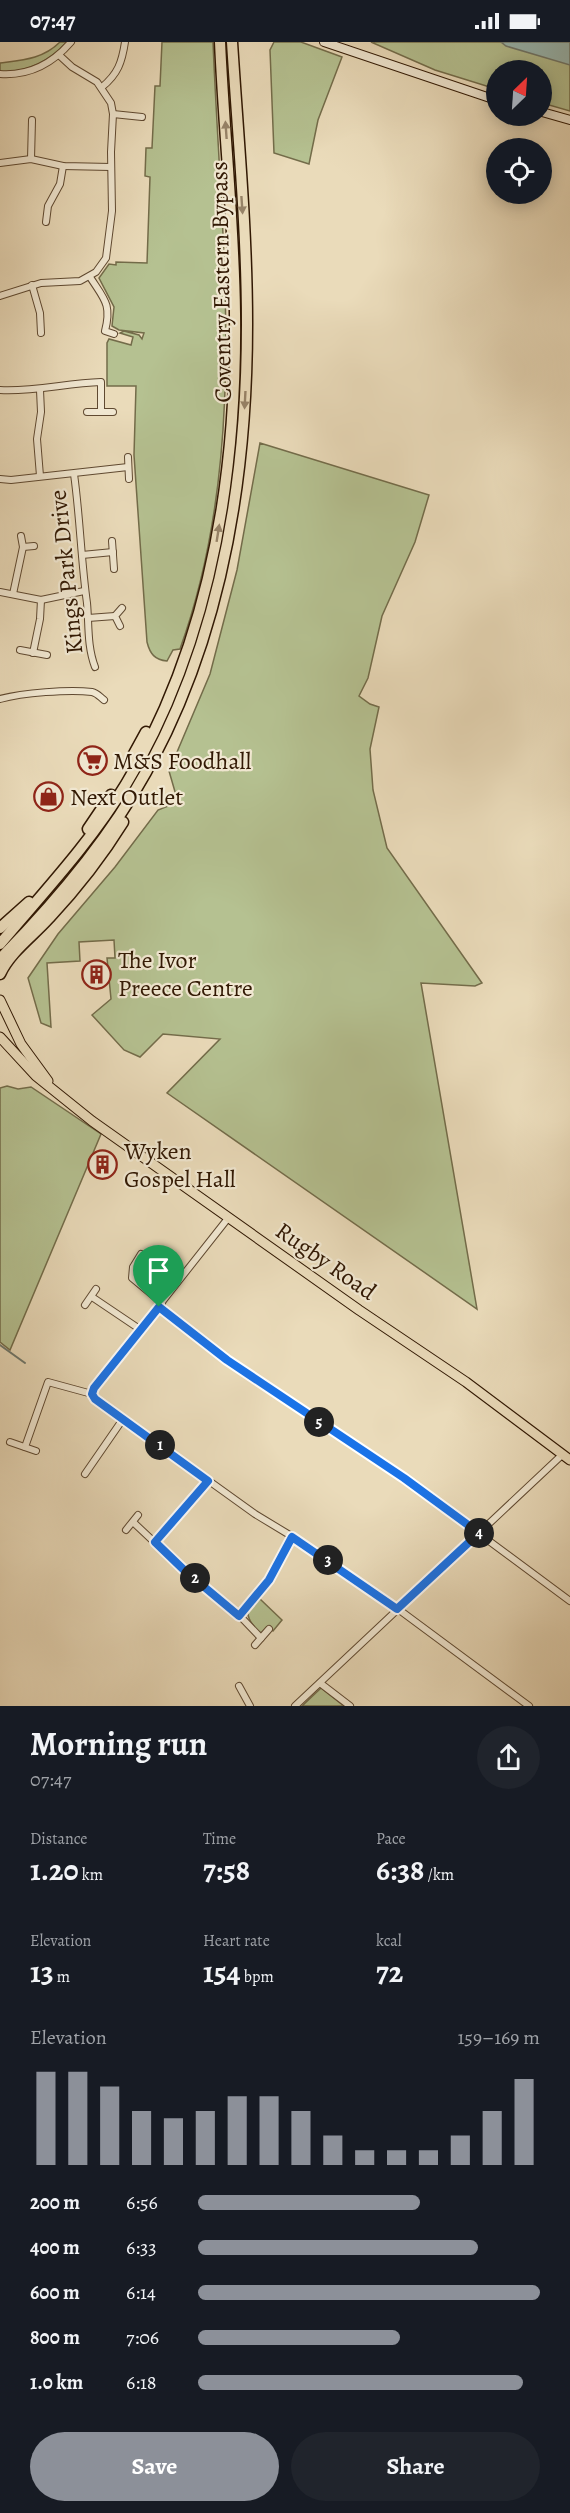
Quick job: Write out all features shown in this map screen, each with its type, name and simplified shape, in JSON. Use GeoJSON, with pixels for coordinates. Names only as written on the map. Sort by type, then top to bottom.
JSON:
{"type":"FeatureCollection","features":[{"type":"Feature","properties":{"kind":"highway","name":"Coventry Eastern Bypass"},"geometry":{"type":"LineString","coordinates":[[2,952],[103,820],[126,783],[166,706],[190,644],[206,591],[217,541],[225,487],[234,380],[234,279],[220,42]]}},
{"type":"Feature","properties":{"kind":"highway","name":"Coventry Eastern Bypass"},"geometry":{"type":"LineString","coordinates":[[2,952],[76,875],[145,775],[189,683],[204,639],[222,571],[240,461],[247,323],[246,265],[232,42]]}},
{"type":"Feature","properties":{"kind":"highway"},"geometry":{"type":"LineString","coordinates":[[0,974],[7,962],[49,919],[83,879],[151,779],[182,714],[210,643],[218,614],[222,571]]}},
{"type":"Feature","properties":{"kind":"highway"},"geometry":{"type":"LineString","coordinates":[[0,927],[31,900],[50,878],[120,782],[160,706],[206,591]]}},
{"type":"Feature","properties":{"kind":"main road"},"geometry":{"type":"LineString","coordinates":[[326,43],[486,97]]}},
{"type":"Feature","properties":{"kind":"main road"},"geometry":{"type":"LineString","coordinates":[[552,115],[570,120]]}},
{"type":"Feature","properties":{"kind":"main road","name":"Rugby Road"},"geometry":{"type":"LineString","coordinates":[[0,1000],[21,1044],[58,1095]]}},
{"type":"Feature","properties":{"kind":"main road","name":"Rugby Road"},"geometry":{"type":"LineString","coordinates":[[0,1037],[36,1076],[58,1095],[341,1297],[466,1382],[566,1457]]}},
{"type":"Feature","properties":{"kind":"street"},"geometry":{"type":"LineString","coordinates":[[0,74],[32,70],[59,55],[71,42]]}},
{"type":"Feature","properties":{"kind":"street"},"geometry":{"type":"LineString","coordinates":[[102,87],[117,73],[125,42]]}},
{"type":"Feature","properties":{"kind":"street"},"geometry":{"type":"LineString","coordinates":[[0,296],[33,285],[80,281],[90,277],[102,266],[108,248],[112,211],[113,114],[111,103],[102,87],[91,77],[72,67],[59,55]]}},
{"type":"Feature","properties":{"kind":"street"},"geometry":{"type":"LineString","coordinates":[[113,114],[142,117]]}},
{"type":"Feature","properties":{"kind":"street"},"geometry":{"type":"LineString","coordinates":[[31,159],[32,124],[40,127]]}},
{"type":"Feature","properties":{"kind":"street"},"geometry":{"type":"LineString","coordinates":[[0,163],[31,159],[63,166],[111,167]]}},
{"type":"Feature","properties":{"kind":"street"},"geometry":{"type":"LineString","coordinates":[[44,218],[50,200],[60,184],[63,166]]}},
{"type":"Feature","properties":{"kind":"street"},"geometry":{"type":"LineString","coordinates":[[90,277],[108,306],[109,313],[103,339]]}},
{"type":"Feature","properties":{"kind":"street"},"geometry":{"type":"LineString","coordinates":[[33,285],[45,323],[41,333]]}},
{"type":"Feature","properties":{"kind":"street"},"geometry":{"type":"LineString","coordinates":[[105,331],[114,334]]}},
{"type":"Feature","properties":{"kind":"street"},"geometry":{"type":"LineString","coordinates":[[0,390],[40,390],[74,383],[101,382],[101,412]]}},
{"type":"Feature","properties":{"kind":"street"},"geometry":{"type":"LineString","coordinates":[[40,390],[41,412],[37,439],[40,476]]}},
{"type":"Feature","properties":{"kind":"street"},"geometry":{"type":"LineString","coordinates":[[87,412],[113,412]]}},
{"type":"Feature","properties":{"kind":"street"},"geometry":{"type":"LineString","coordinates":[[128,457],[129,479]]}},
{"type":"Feature","properties":{"kind":"street"},"geometry":{"type":"LineString","coordinates":[[0,479],[11,480],[129,467]]}},
{"type":"Feature","properties":{"kind":"street","name":"Kings Park Drive"},"geometry":{"type":"LineString","coordinates":[[74,474],[81,520],[81,555],[91,656],[95,667]]}},
{"type":"Feature","properties":{"kind":"street"},"geometry":{"type":"LineString","coordinates":[[13,594],[24,547],[21,536]]}},
{"type":"Feature","properties":{"kind":"street"},"geometry":{"type":"LineString","coordinates":[[112,541],[114,569]]}},
{"type":"Feature","properties":{"kind":"street"},"geometry":{"type":"LineString","coordinates":[[24,547],[34,546]]}},
{"type":"Feature","properties":{"kind":"street"},"geometry":{"type":"LineString","coordinates":[[81,555],[113,552]]}},
{"type":"Feature","properties":{"kind":"street"},"geometry":{"type":"LineString","coordinates":[[0,592],[40,600],[84,591]]}},
{"type":"Feature","properties":{"kind":"street"},"geometry":{"type":"LineString","coordinates":[[33,652],[40,620],[40,600]]}},
{"type":"Feature","properties":{"kind":"street"},"geometry":{"type":"LineString","coordinates":[[88,618],[115,616],[122,609]]}},
{"type":"Feature","properties":{"kind":"street"},"geometry":{"type":"LineString","coordinates":[[115,616],[120,626]]}},
{"type":"Feature","properties":{"kind":"street"},"geometry":{"type":"LineString","coordinates":[[20,650],[47,655]]}},
{"type":"Feature","properties":{"kind":"street"},"geometry":{"type":"LineString","coordinates":[[0,699],[25,694],[84,692],[94,693],[104,700]]}},
{"type":"Feature","properties":{"kind":"street"},"geometry":{"type":"LineString","coordinates":[[92,1394],[94,1388],[230,1216]]}},
{"type":"Feature","properties":{"kind":"street"},"geometry":{"type":"LineString","coordinates":[[141,1254],[133,1267],[132,1278],[160,1305],[227,1360],[404,1478],[570,1601]]}},
{"type":"Feature","properties":{"kind":"street"},"geometry":{"type":"LineString","coordinates":[[85,1305],[96,1288]]}},
{"type":"Feature","properties":{"kind":"street"},"geometry":{"type":"LineString","coordinates":[[92,1296],[141,1330]]}},
{"type":"Feature","properties":{"kind":"street"},"geometry":{"type":"LineString","coordinates":[[25,1447],[48,1382],[92,1394],[95,1399],[208,1481],[397,1609],[529,1706]]}},
{"type":"Feature","properties":{"kind":"street"},"geometry":{"type":"LineString","coordinates":[[85,1474],[123,1419]]}},
{"type":"Feature","properties":{"kind":"street"},"geometry":{"type":"LineString","coordinates":[[10,1442],[36,1450]]}},
{"type":"Feature","properties":{"kind":"street"},"geometry":{"type":"LineString","coordinates":[[295,1706],[479,1533],[566,1457]]}},
{"type":"Feature","properties":{"kind":"street"},"geometry":{"type":"LineString","coordinates":[[155,1542],[208,1481]]}},
{"type":"Feature","properties":{"kind":"street"},"geometry":{"type":"LineString","coordinates":[[126,1530],[138,1515]]}},
{"type":"Feature","properties":{"kind":"street"},"geometry":{"type":"LineString","coordinates":[[133,1522],[261,1638]]}},
{"type":"Feature","properties":{"kind":"street"},"geometry":{"type":"LineString","coordinates":[[239,1616],[269,1580],[292,1537]]}},
{"type":"Feature","properties":{"kind":"street"},"geometry":{"type":"LineString","coordinates":[[255,1645],[269,1629]]}},
{"type":"Feature","properties":{"kind":"street"},"geometry":{"type":"LineString","coordinates":[[320,1683],[350,1706]]}},
{"type":"Feature","properties":{"kind":"street"},"geometry":{"type":"LineString","coordinates":[[239,1686],[250,1706]]}},
{"type":"Feature","properties":{"kind":"green space"},"geometry":{"type":"Polygon","coordinates":[[[60,42],[67,42],[53,55],[37,64],[10,72],[0,72],[0,63],[25,60],[40,55],[60,42]]]}},
{"type":"Feature","properties":{"kind":"green space"},"geometry":{"type":"Polygon","coordinates":[[[162,42],[213,42],[225,272],[226,348],[223,425],[216,501],[202,576],[180,649],[173,650],[167,661],[154,656],[147,642],[134,455],[136,386],[107,386],[107,343],[109,339],[131,345],[133,337],[120,333],[124,331],[139,335],[142,339],[144,333],[119,330],[112,326],[114,307],[99,278],[109,264],[116,265],[116,262],[147,263],[150,177],[145,176],[146,148],[152,148],[155,86],[160,86],[162,42]]]}},
{"type":"Feature","properties":{"kind":"green space"},"geometry":{"type":"Polygon","coordinates":[[[274,42],[301,42],[342,57],[318,120],[309,164],[274,153],[270,50],[274,42]]]}},
{"type":"Feature","properties":{"kind":"green space"},"geometry":{"type":"Polygon","coordinates":[[[371,42],[570,42],[570,111],[552,106],[552,60],[486,60],[486,86],[435,70],[371,42]]]}},
{"type":"Feature","properties":{"kind":"green space"},"geometry":{"type":"Polygon","coordinates":[[[260,443],[429,495],[415,542],[382,616],[368,678],[359,696],[379,707],[370,749],[373,790],[387,848],[482,983],[475,986],[421,983],[477,1309],[167,1093],[220,1039],[163,1034],[140,1057],[124,1050],[92,1015],[111,999],[107,958],[115,958],[114,940],[79,942],[80,961],[47,963],[51,1027],[41,1023],[28,978],[58,934],[115,867],[158,810],[178,802],[169,771],[210,674],[237,570],[260,443]]]}},
{"type":"Feature","properties":{"kind":"green space"},"geometry":{"type":"Polygon","coordinates":[[[7,1086],[18,1089],[31,1087],[101,1134],[10,1350],[0,1342],[0,1088],[7,1086]]]}},
{"type":"Feature","properties":{"kind":"green space"},"geometry":{"type":"Polygon","coordinates":[[[260,1599],[282,1620],[273,1631],[268,1627],[261,1633],[249,1618],[248,1612],[260,1599]]]}},
{"type":"Feature","properties":{"kind":"green space"},"geometry":{"type":"Polygon","coordinates":[[[321,1688],[344,1706],[302,1706],[321,1688]]]}},
{"type":"Feature","properties":{"kind":"water"},"geometry":{"type":"Polygon","coordinates":[[[501,42],[570,42],[570,65],[506,46],[501,42]]]}},
{"type":"Feature","properties":{"kind":"waterway"},"geometry":{"type":"LineString","coordinates":[[0,1345],[25,1363]]}},
{"type":"Feature","properties":{"kind":"place","name":"M&S Foodhall"},"geometry":{"type":"Point","coordinates":[92,761]}},
{"type":"Feature","properties":{"kind":"place","name":"Next Outlet"},"geometry":{"type":"Point","coordinates":[49,797]}},
{"type":"Feature","properties":{"kind":"place","name":"The Ivor Preece Centre"},"geometry":{"type":"Point","coordinates":[97,974]}},
{"type":"Feature","properties":{"kind":"place","name":"Wyken Gospel Hall"},"geometry":{"type":"Point","coordinates":[103,1165]}},
{"type":"Feature","properties":{"kind":"route"},"geometry":{"type":"LineString","coordinates":[[159,1307],[227,1360],[404,1478],[479,1533],[397,1609],[292,1537],[269,1580],[239,1616],[184,1570],[155,1542],[208,1481],[95,1399],[92,1394],[94,1388],[159,1307]]}}]}
